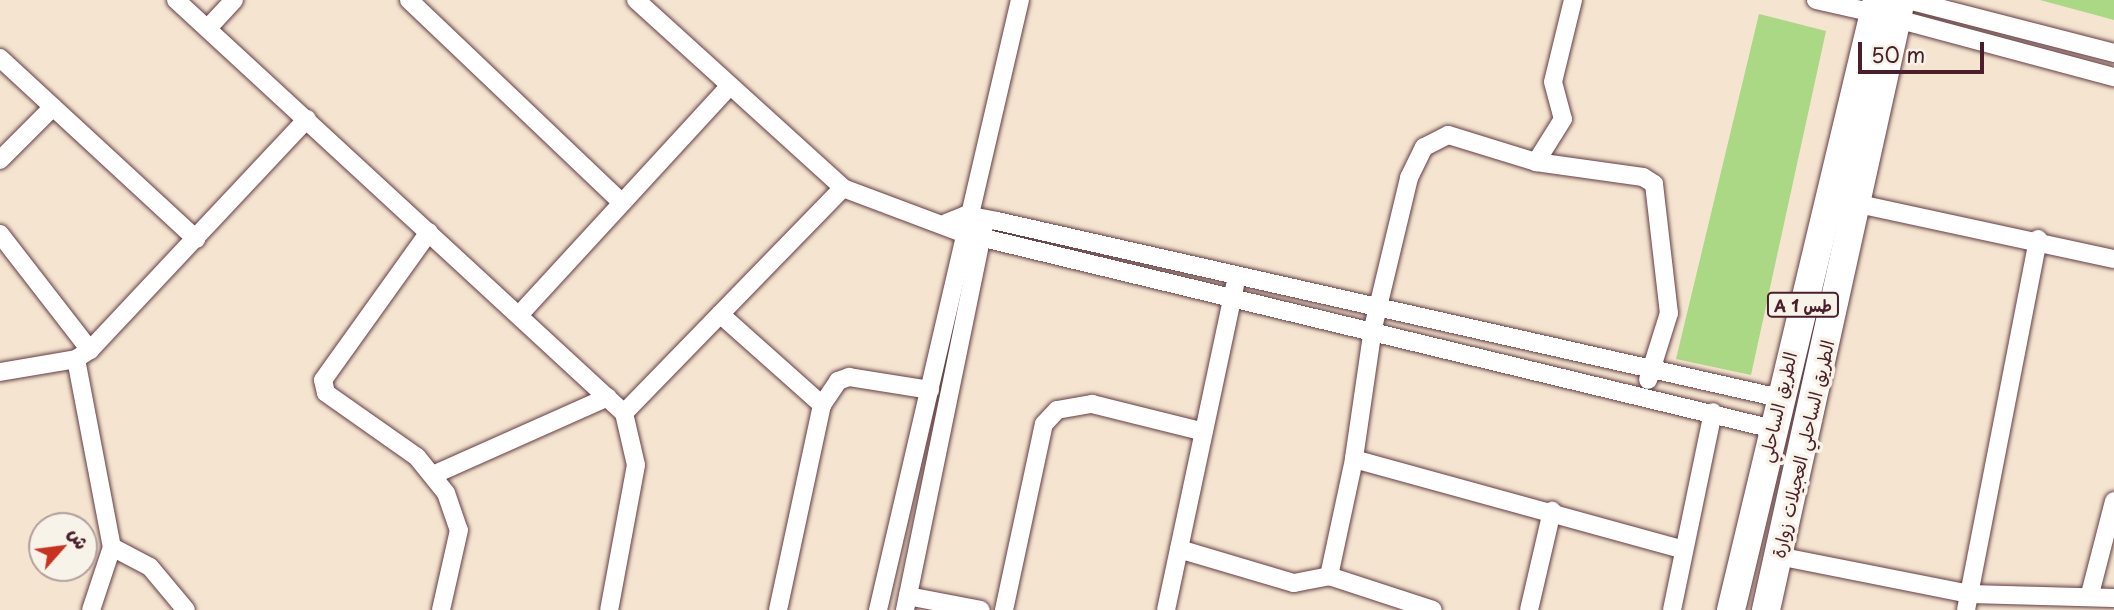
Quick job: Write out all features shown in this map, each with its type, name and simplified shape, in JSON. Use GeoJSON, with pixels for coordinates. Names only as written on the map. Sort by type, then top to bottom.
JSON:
{"type":"FeatureCollection","features":[{"type":"Feature","properties":{"kind":"highway","name":"الطريق الساحلي العجيلات زوارة"},"geometry":{"type":"LineString","coordinates":[[1766,610],[1858,204],[1891,6]]}},
{"type":"Feature","properties":{"kind":"highway","name":"الطريق الساحلي"},"geometry":{"type":"LineString","coordinates":[[1731,610],[1780,398],[1891,6]]}},
{"type":"Feature","properties":{"kind":"street"},"geometry":{"type":"LineString","coordinates":[[176,0],[624,412],[636,465],[609,610]]}},
{"type":"Feature","properties":{"kind":"street"},"geometry":{"type":"LineString","coordinates":[[208,28],[234,0]]}},
{"type":"Feature","properties":{"kind":"street"},"geometry":{"type":"LineString","coordinates":[[409,0],[622,203]]}},
{"type":"Feature","properties":{"kind":"street"},"geometry":{"type":"LineString","coordinates":[[636,0],[728,88],[843,188],[946,223],[984,227],[1235,287],[1373,328],[1644,393],[1773,429]]}},
{"type":"Feature","properties":{"kind":"street"},"geometry":{"type":"LineString","coordinates":[[878,610],[930,390],[965,224],[975,196],[1020,0]]}},
{"type":"Feature","properties":{"kind":"street"},"geometry":{"type":"LineString","coordinates":[[1536,162],[1563,119],[1553,82],[1573,0]]}},
{"type":"Feature","properties":{"kind":"street"},"geometry":{"type":"LineString","coordinates":[[1816,0],[1891,6],[2114,53]]}},
{"type":"Feature","properties":{"kind":"street"},"geometry":{"type":"LineString","coordinates":[[1891,6],[2114,77]]}},
{"type":"Feature","properties":{"kind":"street"},"geometry":{"type":"LineString","coordinates":[[0,58],[196,239]]}},
{"type":"Feature","properties":{"kind":"street"},"geometry":{"type":"LineString","coordinates":[[520,314],[728,88]]}},
{"type":"Feature","properties":{"kind":"street"},"geometry":{"type":"LineString","coordinates":[[0,160],[52,107]]}},
{"type":"Feature","properties":{"kind":"street"},"geometry":{"type":"LineString","coordinates":[[0,372],[83,355],[196,239],[307,119]]}},
{"type":"Feature","properties":{"kind":"street"},"geometry":{"type":"LineString","coordinates":[[1329,576],[1354,459],[1373,328],[1409,177],[1433,138],[1448,135],[1536,162],[1643,177],[1654,184],[1669,276],[1669,313],[1644,393]]}},
{"type":"Feature","properties":{"kind":"street"},"geometry":{"type":"LineString","coordinates":[[624,412],[843,188]]}},
{"type":"Feature","properties":{"kind":"street"},"geometry":{"type":"LineString","coordinates":[[975,196],[984,227],[907,603],[981,610]]}},
{"type":"Feature","properties":{"kind":"street"},"geometry":{"type":"LineString","coordinates":[[1858,204],[2038,239],[2114,259]]}},
{"type":"Feature","properties":{"kind":"street"},"geometry":{"type":"LineString","coordinates":[[429,232],[323,380],[326,393],[435,474],[459,530],[441,610]]}},
{"type":"Feature","properties":{"kind":"street"},"geometry":{"type":"LineString","coordinates":[[0,234],[83,355],[112,547],[91,610]]}},
{"type":"Feature","properties":{"kind":"street"},"geometry":{"type":"LineString","coordinates":[[1968,602],[2038,239]]}},
{"type":"Feature","properties":{"kind":"street"},"geometry":{"type":"LineString","coordinates":[[1235,287],[1379,309],[1780,398]]}},
{"type":"Feature","properties":{"kind":"street"},"geometry":{"type":"LineString","coordinates":[[1166,610],[1235,287]]}},
{"type":"Feature","properties":{"kind":"street"},"geometry":{"type":"LineString","coordinates":[[720,314],[822,405]]}},
{"type":"Feature","properties":{"kind":"street"},"geometry":{"type":"LineString","coordinates":[[1441,343],[1445,323]]}},
{"type":"Feature","properties":{"kind":"street"},"geometry":{"type":"LineString","coordinates":[[778,610],[822,405],[838,381],[849,377],[930,390]]}},
{"type":"Feature","properties":{"kind":"street"},"geometry":{"type":"LineString","coordinates":[[435,474],[608,397]]}},
{"type":"Feature","properties":{"kind":"street"},"geometry":{"type":"LineString","coordinates":[[1004,610],[1044,424],[1057,410],[1092,404],[1204,432]]}},
{"type":"Feature","properties":{"kind":"street"},"geometry":{"type":"LineString","coordinates":[[1672,610],[1681,549],[1713,412]]}},
{"type":"Feature","properties":{"kind":"street"},"geometry":{"type":"LineString","coordinates":[[1354,459],[1552,511],[1681,549]]}},
{"type":"Feature","properties":{"kind":"street"},"geometry":{"type":"LineString","coordinates":[[2090,594],[2114,501]]}},
{"type":"Feature","properties":{"kind":"street"},"geometry":{"type":"LineString","coordinates":[[1529,610],[1552,511]]}},
{"type":"Feature","properties":{"kind":"street"},"geometry":{"type":"LineString","coordinates":[[112,547],[150,566],[185,609]]}},
{"type":"Feature","properties":{"kind":"street"},"geometry":{"type":"LineString","coordinates":[[1179,549],[1294,583],[1329,576],[1433,610]]}},
{"type":"Feature","properties":{"kind":"street"},"geometry":{"type":"LineString","coordinates":[[1778,556],[1968,602],[2090,594],[2114,597]]}},
{"type":"Feature","properties":{"kind":"green space"},"geometry":{"type":"Polygon","coordinates":[[[2040,0],[2114,0],[2114,20],[2040,0]]]}},
{"type":"Feature","properties":{"kind":"green space"},"geometry":{"type":"Polygon","coordinates":[[[1759,14],[1826,31],[1751,375],[1676,359],[1759,14]]]}}]}
